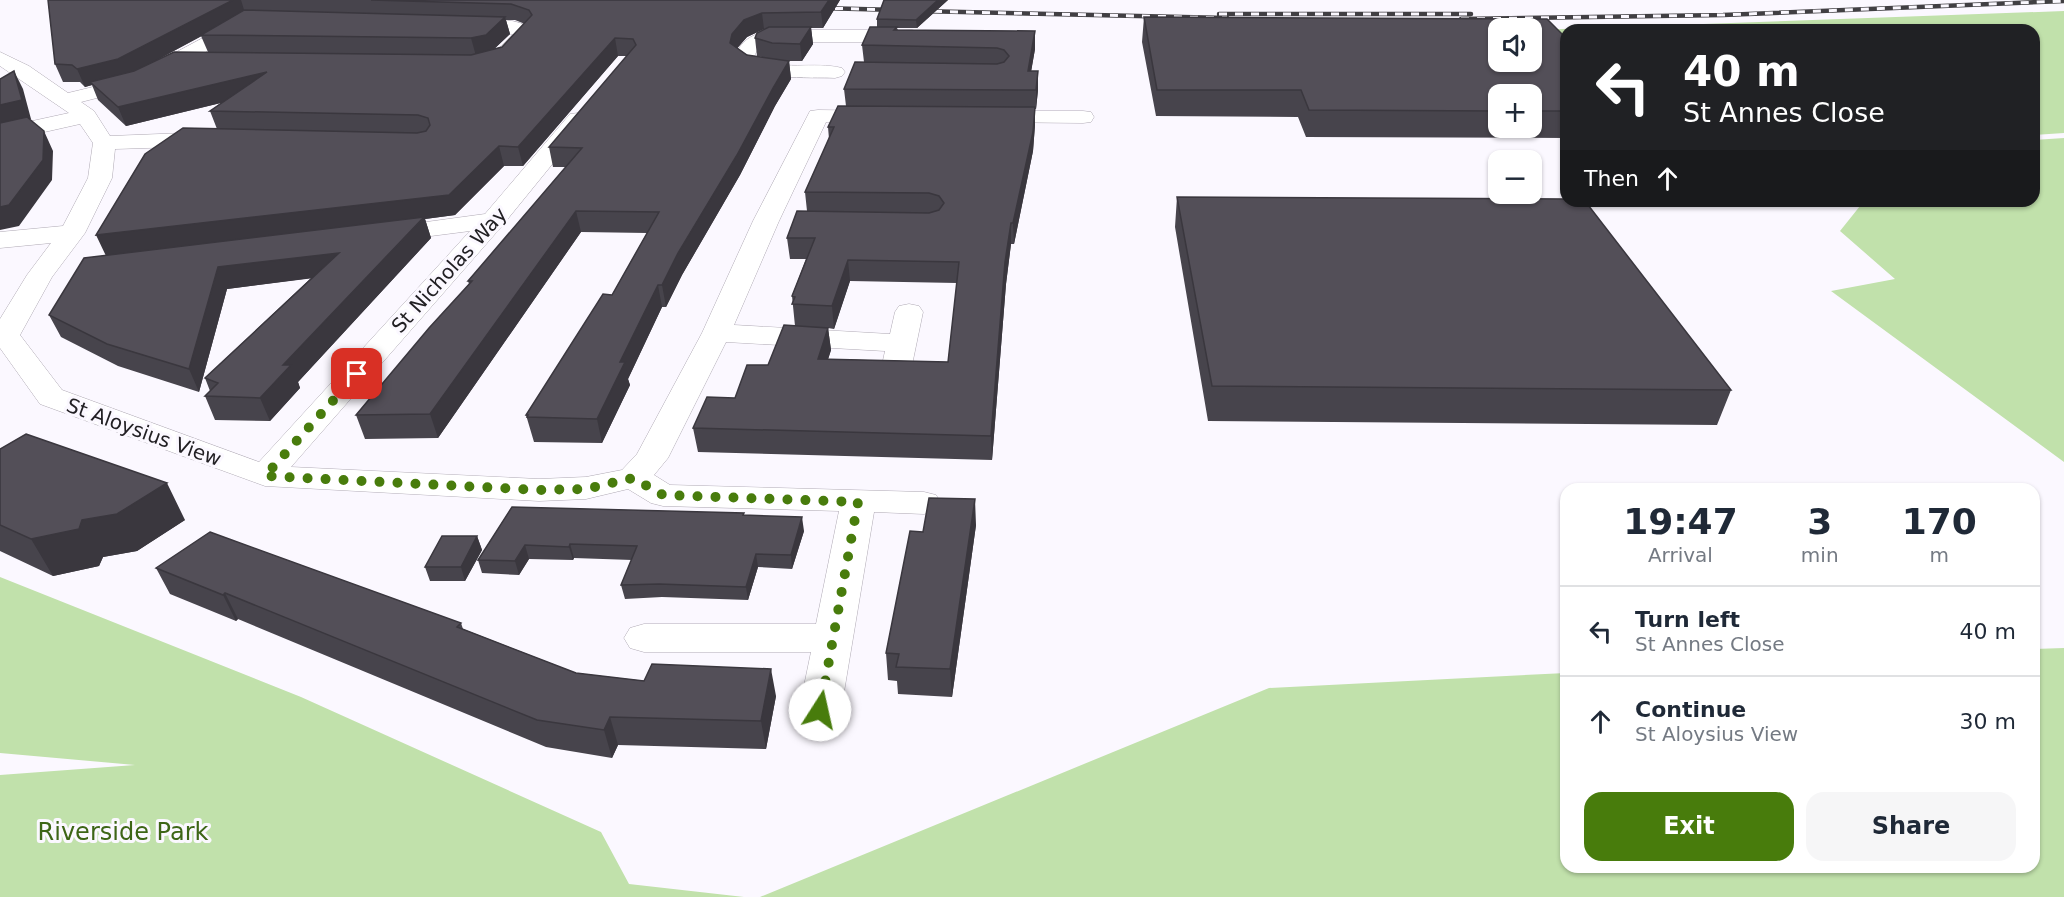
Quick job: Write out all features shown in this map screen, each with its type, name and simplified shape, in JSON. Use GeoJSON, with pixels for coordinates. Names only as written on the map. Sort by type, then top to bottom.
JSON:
{"type":"FeatureCollection","features":[{"type":"Feature","properties":{"kind":"street"},"geometry":{"type":"LineString","coordinates":[[0,135],[76,108],[133,83],[177,61],[245,20],[257,20]]}},
{"type":"Feature","properties":{"kind":"street"},"geometry":{"type":"LineString","coordinates":[[445,25],[515,27],[525,33],[498,59],[476,64]]}},
{"type":"Feature","properties":{"kind":"street"},"geometry":{"type":"LineString","coordinates":[[858,72],[762,67],[749,64],[744,59],[745,51],[754,40],[771,36],[929,36]]}},
{"type":"Feature","properties":{"kind":"street"},"geometry":{"type":"LineString","coordinates":[[0,58],[76,108],[104,143],[191,138],[230,140]]}},
{"type":"Feature","properties":{"kind":"street"},"geometry":{"type":"LineString","coordinates":[[177,61],[213,61]]}},
{"type":"Feature","properties":{"kind":"street"},"geometry":{"type":"LineString","coordinates":[[835,72],[778,221],[651,458],[633,478],[663,495],[924,504]]}},
{"type":"Feature","properties":{"kind":"street","name":"St Nicholas Way"},"geometry":{"type":"LineString","coordinates":[[265,476],[493,221],[590,105]]}},
{"type":"Feature","properties":{"kind":"street"},"geometry":{"type":"LineString","coordinates":[[818,116],[899,117]]}},
{"type":"Feature","properties":{"kind":"street"},"geometry":{"type":"LineString","coordinates":[[968,117],[1083,117]]}},
{"type":"Feature","properties":{"kind":"street","name":"St Aloysius View"},"geometry":{"type":"LineString","coordinates":[[104,143],[100,178],[72,232],[40,275],[5,335],[12,362],[51,397],[265,476],[539,490],[586,489],[633,478]]}},
{"type":"Feature","properties":{"kind":"street"},"geometry":{"type":"LineString","coordinates":[[365,236],[493,221]]}},
{"type":"Feature","properties":{"kind":"street"},"geometry":{"type":"LineString","coordinates":[[0,240],[72,232]]}},
{"type":"Feature","properties":{"kind":"street"},"geometry":{"type":"LineString","coordinates":[[40,275],[75,271]]}},
{"type":"Feature","properties":{"kind":"street"},"geometry":{"type":"LineString","coordinates":[[716,333],[899,356],[909,312]]}},
{"type":"Feature","properties":{"kind":"street"},"geometry":{"type":"LineString","coordinates":[[820,710],[858,502]]}},
{"type":"Feature","properties":{"kind":"street"},"geometry":{"type":"LineString","coordinates":[[644,638],[833,638]]}},
{"type":"Feature","properties":{"kind":"green space"},"geometry":{"type":"Polygon","coordinates":[[[2064,11],[2064,133],[2040,135],[2040,24],[1702,24],[2064,11]]]}},
{"type":"Feature","properties":{"kind":"green space"},"geometry":{"type":"Polygon","coordinates":[[[1560,29],[1560,47],[1542,35],[1542,30],[1560,29]]]}},
{"type":"Feature","properties":{"kind":"green space"},"geometry":{"type":"Polygon","coordinates":[[[2064,138],[2064,462],[1831,291],[1895,279],[1840,231],[1859,207],[2040,207],[2040,140],[2064,138]]]}},
{"type":"Feature","properties":{"kind":"green space","name":"Riverside Park"},"geometry":{"type":"Polygon","coordinates":[[[0,577],[301,697],[601,832],[629,884],[744,897],[0,897],[0,775],[135,765],[0,753],[0,577]]]}},
{"type":"Feature","properties":{"kind":"green space"},"geometry":{"type":"Polygon","coordinates":[[[2064,648],[2064,897],[760,897],[1269,688],[1560,673],[1560,873],[2040,873],[2040,649],[2064,648]]]}},
{"type":"Feature","properties":{"kind":"building"},"geometry":{"type":"Polygon","coordinates":[[[48,0],[233,0],[118,59],[77,69],[72,65],[55,64],[48,0]]]}},
{"type":"Feature","properties":{"kind":"building"},"geometry":{"type":"Polygon","coordinates":[[[371,0],[829,0],[821,12],[762,13],[744,20],[732,34],[730,43],[747,55],[789,61],[737,155],[678,253],[662,285],[658,285],[620,362],[625,362],[597,419],[527,417],[526,415],[603,294],[612,295],[659,212],[576,211],[430,414],[356,415],[472,281],[468,281],[582,148],[549,147],[636,45],[633,39],[615,38],[518,147],[499,146],[449,195],[96,235],[145,154],[183,128],[417,133],[426,131],[430,125],[428,118],[418,115],[210,111],[267,72],[118,107],[90,82],[134,71],[174,52],[471,55],[502,47],[532,15],[529,10],[511,4],[371,0]]]}},
{"type":"Feature","properties":{"kind":"building"},"geometry":{"type":"Polygon","coordinates":[[[884,0],[938,0],[916,20],[877,19],[884,0]]]}},
{"type":"Feature","properties":{"kind":"building"},"geometry":{"type":"Polygon","coordinates":[[[244,10],[505,17],[486,35],[471,38],[201,35],[244,10]]]}},
{"type":"Feature","properties":{"kind":"building"},"geometry":{"type":"Polygon","coordinates":[[[1144,17],[1488,19],[1488,72],[1542,72],[1542,19],[1547,19],[1560,32],[1560,111],[1542,111],[1542,84],[1488,84],[1488,111],[1309,110],[1301,90],[1157,90],[1144,17]]]}},
{"type":"Feature","properties":{"kind":"building"},"geometry":{"type":"Polygon","coordinates":[[[769,27],[811,27],[800,44],[772,43],[755,38],[757,33],[769,27]]]}},
{"type":"Feature","properties":{"kind":"building"},"geometry":{"type":"Polygon","coordinates":[[[870,27],[897,27],[894,30],[1035,31],[1028,71],[1038,71],[1036,90],[844,89],[855,62],[997,64],[1004,62],[1009,56],[1004,50],[997,48],[862,45],[870,27]]]}},
{"type":"Feature","properties":{"kind":"building"},"geometry":{"type":"Polygon","coordinates":[[[14,71],[22,100],[0,105],[0,79],[14,71]]]}},
{"type":"Feature","properties":{"kind":"building"},"geometry":{"type":"Polygon","coordinates":[[[838,106],[1035,107],[1033,132],[1013,223],[1011,223],[1005,262],[991,436],[693,428],[707,397],[735,398],[747,365],[768,365],[784,325],[828,328],[818,359],[948,362],[959,262],[848,260],[832,306],[792,304],[795,297],[792,296],[815,238],[787,238],[797,211],[929,213],[939,210],[944,203],[939,196],[929,193],[805,192],[834,127],[828,127],[838,106]]]}},
{"type":"Feature","properties":{"kind":"building"},"geometry":{"type":"Polygon","coordinates":[[[27,117],[44,131],[43,160],[9,205],[0,207],[0,123],[27,117]]]}},
{"type":"Feature","properties":{"kind":"building"},"geometry":{"type":"Polygon","coordinates":[[[1177,197],[1488,199],[1488,204],[1542,204],[1542,199],[1560,199],[1560,207],[1590,207],[1731,390],[1212,386],[1177,197]]]}},
{"type":"Feature","properties":{"kind":"building"},"geometry":{"type":"Polygon","coordinates":[[[424,217],[283,365],[291,365],[260,398],[205,396],[218,383],[205,378],[339,253],[218,267],[189,369],[107,344],[49,315],[84,258],[424,217]]]}},
{"type":"Feature","properties":{"kind":"building"},"geometry":{"type":"Polygon","coordinates":[[[26,434],[167,483],[117,514],[82,520],[79,529],[31,539],[0,525],[0,449],[26,434]]]}},
{"type":"Feature","properties":{"kind":"building"},"geometry":{"type":"Polygon","coordinates":[[[929,498],[975,499],[950,669],[896,667],[899,654],[886,653],[910,531],[923,532],[929,498]]]}},
{"type":"Feature","properties":{"kind":"building"},"geometry":{"type":"Polygon","coordinates":[[[512,507],[744,513],[743,515],[802,517],[791,555],[756,554],[746,587],[621,585],[637,546],[525,545],[515,561],[478,560],[512,507]]]}},
{"type":"Feature","properties":{"kind":"building"},"geometry":{"type":"Polygon","coordinates":[[[210,532],[461,623],[457,627],[576,673],[644,681],[652,664],[771,669],[761,721],[610,717],[604,730],[537,720],[225,593],[223,595],[156,568],[210,532]]]}},
{"type":"Feature","properties":{"kind":"building"},"geometry":{"type":"Polygon","coordinates":[[[442,536],[477,536],[461,567],[425,567],[442,536]]]}},
{"type":"Feature","properties":{"kind":"railway"},"geometry":{"type":"LineString","coordinates":[[1461,19],[1723,15],[2064,1]]}},
{"type":"Feature","properties":{"kind":"railway"},"geometry":{"type":"LineString","coordinates":[[819,8],[897,10]]}},
{"type":"Feature","properties":{"kind":"railway"},"geometry":{"type":"LineString","coordinates":[[918,11],[1227,18]]}},
{"type":"Feature","properties":{"kind":"railway"},"geometry":{"type":"LineString","coordinates":[[1219,14],[1471,14]]}},
{"type":"Feature","properties":{"kind":"route"},"geometry":{"type":"LineString","coordinates":[[357,374],[265,476],[539,490],[586,489],[633,478],[663,495],[858,502],[820,710]]}}]}
